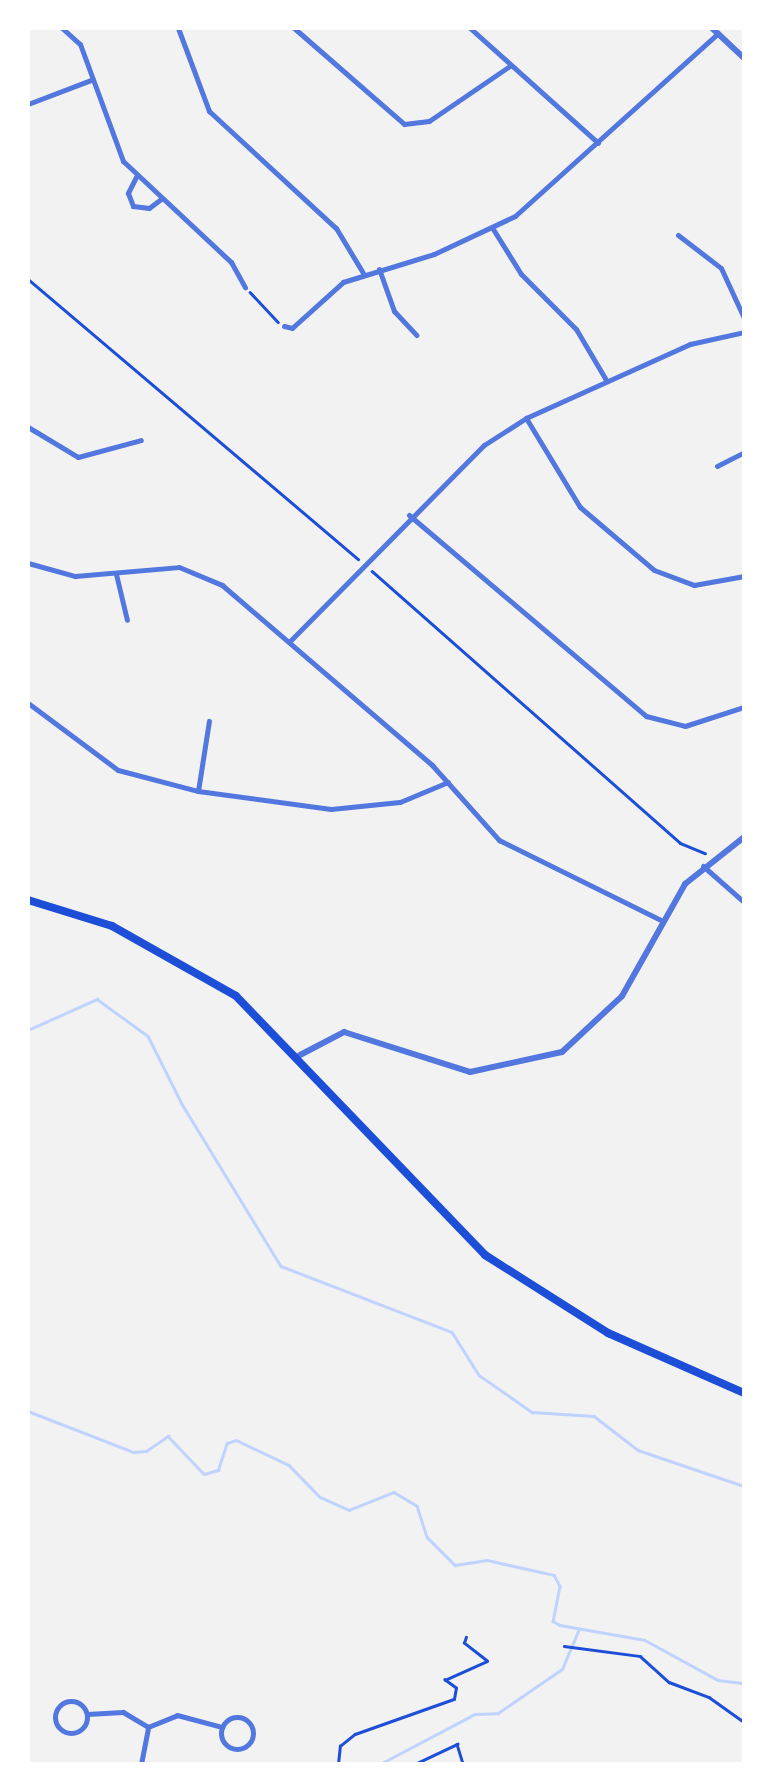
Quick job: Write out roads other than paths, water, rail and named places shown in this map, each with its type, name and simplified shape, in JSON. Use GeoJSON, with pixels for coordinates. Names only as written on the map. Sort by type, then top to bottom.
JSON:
{"type":"FeatureCollection","features":[{"type":"Feature","properties":{"kind":"main road"},"geometry":{"type":"LineString","coordinates":[[28,900],[74,911],[172,956],[236,996],[300,1056],[426,1200],[513,1277],[608,1333],[744,1393]]}},
{"type":"Feature","properties":{"kind":"street"},"geometry":{"type":"LineString","coordinates":[[62,28],[80,44],[116,150],[136,178],[232,262],[245,287]]}},
{"type":"Feature","properties":{"kind":"street"},"geometry":{"type":"LineString","coordinates":[[178,28],[209,110],[336,228],[363,273]]}},
{"type":"Feature","properties":{"kind":"street"},"geometry":{"type":"LineString","coordinates":[[294,28],[389,116],[411,126],[442,114],[511,65]]}},
{"type":"Feature","properties":{"kind":"street"},"geometry":{"type":"LineString","coordinates":[[470,28],[598,143]]}},
{"type":"Feature","properties":{"kind":"street"},"geometry":{"type":"LineString","coordinates":[[280,324],[292,328],[334,288],[363,273],[492,230],[540,198],[715,30],[744,58]]}},
{"type":"Feature","properties":{"kind":"street"},"geometry":{"type":"LineString","coordinates":[[28,104],[91,80]]}},
{"type":"Feature","properties":{"kind":"street"},"geometry":{"type":"LineString","coordinates":[[136,178],[128,192],[133,206],[149,208],[161,199]]}},
{"type":"Feature","properties":{"kind":"street"},"geometry":{"type":"LineString","coordinates":[[492,230],[521,274],[576,330],[606,380]]}},
{"type":"Feature","properties":{"kind":"street"},"geometry":{"type":"LineString","coordinates":[[678,235],[721,268],[744,318]]}},
{"type":"Feature","properties":{"kind":"street"},"geometry":{"type":"LineString","coordinates":[[378,269],[394,312],[416,335]]}},
{"type":"Feature","properties":{"kind":"street"},"geometry":{"type":"LineString","coordinates":[[290,641],[461,462],[526,418],[606,380],[690,344],[744,332]]}},
{"type":"Feature","properties":{"kind":"street"},"geometry":{"type":"LineString","coordinates":[[526,418],[580,506],[654,570],[694,585],[744,576]]}},
{"type":"Feature","properties":{"kind":"street"},"geometry":{"type":"LineString","coordinates":[[28,427],[70,455],[86,458],[141,440]]}},
{"type":"Feature","properties":{"kind":"street"},"geometry":{"type":"LineString","coordinates":[[717,466],[744,452]]}},
{"type":"Feature","properties":{"kind":"street"},"geometry":{"type":"LineString","coordinates":[[409,515],[626,702],[670,726],[704,723],[744,707]]}},
{"type":"Feature","properties":{"kind":"street"},"geometry":{"type":"LineString","coordinates":[[28,563],[76,576],[162,566],[192,570],[237,596],[290,641],[448,782],[499,840],[661,920]]}},
{"type":"Feature","properties":{"kind":"street"},"geometry":{"type":"LineString","coordinates":[[116,574],[128,620]]}},
{"type":"Feature","properties":{"kind":"street"},"geometry":{"type":"LineString","coordinates":[[28,703],[129,775],[198,791],[331,808],[400,802],[448,782]]}},
{"type":"Feature","properties":{"kind":"street"},"geometry":{"type":"LineString","coordinates":[[198,791],[208,721]]}},
{"type":"Feature","properties":{"kind":"street"},"geometry":{"type":"LineString","coordinates":[[300,1056],[344,1032],[451,1070],[547,1058],[610,1011],[661,920],[702,866],[744,837]]}},
{"type":"Feature","properties":{"kind":"street"},"geometry":{"type":"LineString","coordinates":[[702,866],[744,902]]}},
{"type":"Feature","properties":{"kind":"street"},"geometry":{"type":"LineString","coordinates":[[87,1714],[83,1729],[72,1734],[56,1722],[68,1702],[87,1714],[124,1712],[148,1727]]}},
{"type":"Feature","properties":{"kind":"street"},"geometry":{"type":"LineString","coordinates":[[148,1727],[177,1715],[222,1727],[244,1719],[251,1742],[237,1750],[227,1746],[222,1727]]}},
{"type":"Feature","properties":{"kind":"street"},"geometry":{"type":"LineString","coordinates":[[141,1764],[148,1727]]}},
{"type":"Feature","properties":{"kind":"waterway"},"geometry":{"type":"LineString","coordinates":[[28,1030],[97,999],[148,1036],[182,1104],[281,1266],[452,1332],[479,1375],[532,1412],[594,1416],[638,1450],[744,1486]]}},
{"type":"Feature","properties":{"kind":"waterway"},"geometry":{"type":"LineString","coordinates":[[28,1411],[133,1452],[146,1451],[168,1436],[204,1474],[218,1470],[227,1443],[236,1440],[289,1465],[320,1497],[349,1510],[394,1492],[417,1506],[427,1537],[455,1565],[487,1560],[554,1575],[560,1586],[553,1621],[560,1625],[645,1640],[718,1680],[744,1683]]}},
{"type":"Feature","properties":{"kind":"waterway"},"geometry":{"type":"LineString","coordinates":[[380,1764],[475,1714],[498,1713],[562,1669],[579,1629]]}}]}
